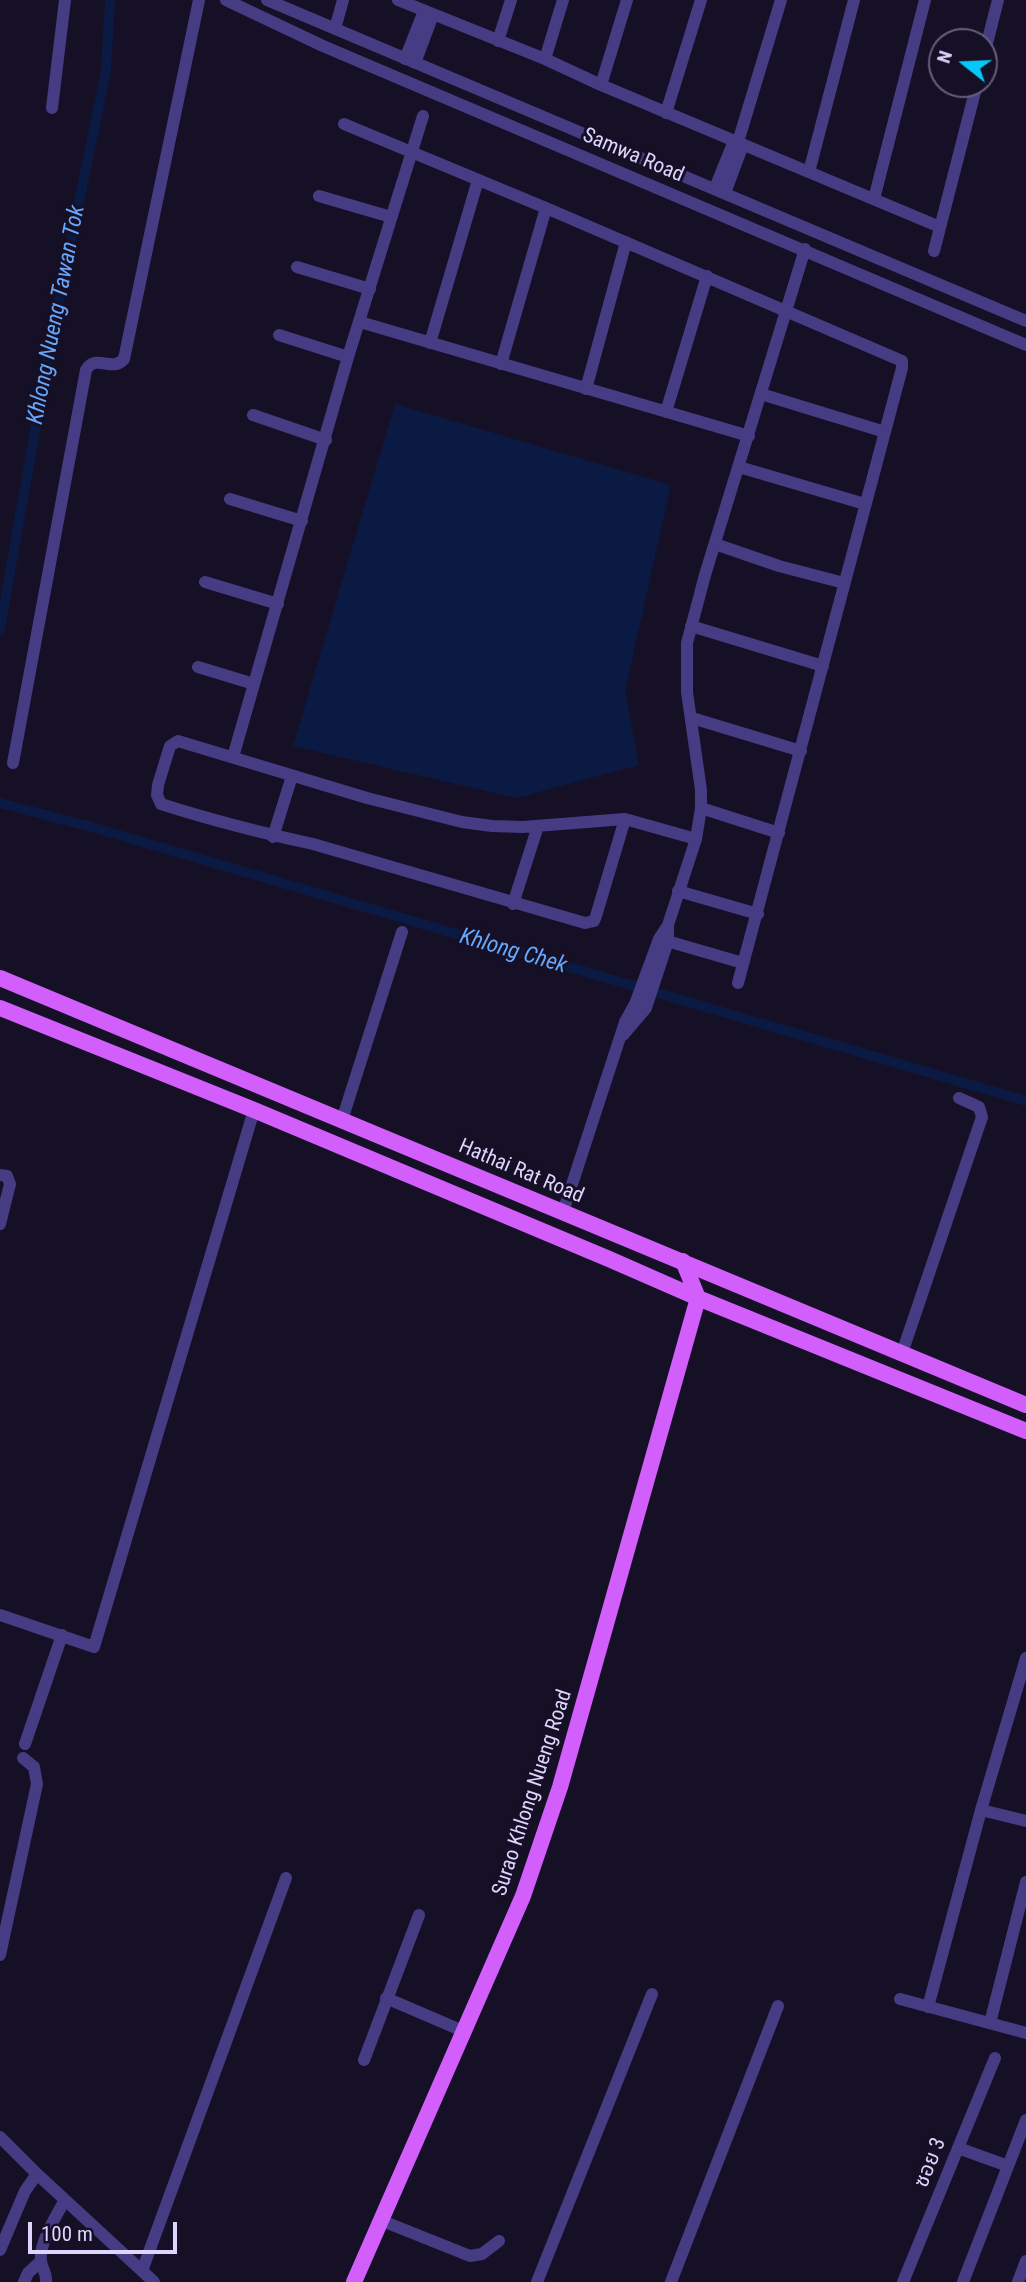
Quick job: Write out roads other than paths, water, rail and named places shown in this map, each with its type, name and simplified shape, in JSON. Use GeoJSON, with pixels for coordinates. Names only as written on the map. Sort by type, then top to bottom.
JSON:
{"type":"FeatureCollection","features":[{"type":"Feature","properties":{"kind":"main road","name":"Hathai Rat Road"},"geometry":{"type":"LineString","coordinates":[[0,978],[1026,1405]]}},
{"type":"Feature","properties":{"kind":"main road"},"geometry":{"type":"LineString","coordinates":[[0,1009],[254,1110],[698,1298],[1026,1431]]}},
{"type":"Feature","properties":{"kind":"main road"},"geometry":{"type":"LineString","coordinates":[[683,1261],[698,1298]]}},
{"type":"Feature","properties":{"kind":"main road"},"geometry":{"type":"LineString","coordinates":[[698,1298],[733,1282]]}},
{"type":"Feature","properties":{"kind":"main road","name":"Surao Khlong Nueng Road"},"geometry":{"type":"LineString","coordinates":[[354,2282],[523,1896],[560,1787],[698,1298]]}},
{"type":"Feature","properties":{"kind":"street"},"geometry":{"type":"LineString","coordinates":[[52,108],[65,0]]}},
{"type":"Feature","properties":{"kind":"street"},"geometry":{"type":"LineString","coordinates":[[13,763],[86,370],[95,362],[115,365],[124,359],[200,0]]}},
{"type":"Feature","properties":{"kind":"street","name":"Samwa Road"},"geometry":{"type":"LineString","coordinates":[[226,0],[295,33],[540,139],[1026,345]]}},
{"type":"Feature","properties":{"kind":"street","name":"Samwa Road"},"geometry":{"type":"LineString","coordinates":[[267,0],[1026,321]]}},
{"type":"Feature","properties":{"kind":"street"},"geometry":{"type":"LineString","coordinates":[[300,15],[304,0]]}},
{"type":"Feature","properties":{"kind":"street"},"geometry":{"type":"LineString","coordinates":[[335,29],[343,0]]}},
{"type":"Feature","properties":{"kind":"street"},"geometry":{"type":"LineString","coordinates":[[398,0],[429,9],[666,113],[940,227]]}},
{"type":"Feature","properties":{"kind":"street"},"geometry":{"type":"LineString","coordinates":[[498,41],[511,0]]}},
{"type":"Feature","properties":{"kind":"street"},"geometry":{"type":"LineString","coordinates":[[545,59],[563,0]]}},
{"type":"Feature","properties":{"kind":"street"},"geometry":{"type":"LineString","coordinates":[[601,85],[626,0]]}},
{"type":"Feature","properties":{"kind":"street"},"geometry":{"type":"LineString","coordinates":[[666,113],[701,0]]}},
{"type":"Feature","properties":{"kind":"street"},"geometry":{"type":"LineString","coordinates":[[720,190],[738,143],[781,0]]}},
{"type":"Feature","properties":{"kind":"street"},"geometry":{"type":"LineString","coordinates":[[809,172],[854,0]]}},
{"type":"Feature","properties":{"kind":"street"},"geometry":{"type":"LineString","coordinates":[[874,199],[925,0]]}},
{"type":"Feature","properties":{"kind":"street"},"geometry":{"type":"LineString","coordinates":[[991,28],[998,0]]}},
{"type":"Feature","properties":{"kind":"street"},"geometry":{"type":"LineString","coordinates":[[410,62],[429,9]]}},
{"type":"Feature","properties":{"kind":"street"},"geometry":{"type":"LineString","coordinates":[[934,251],[972,98]]}},
{"type":"Feature","properties":{"kind":"street"},"geometry":{"type":"LineString","coordinates":[[233,757],[348,357],[423,116]]}},
{"type":"Feature","properties":{"kind":"street"},"geometry":{"type":"LineString","coordinates":[[540,139],[548,119]]}},
{"type":"Feature","properties":{"kind":"street"},"geometry":{"type":"LineString","coordinates":[[344,124],[902,361],[738,983]]}},
{"type":"Feature","properties":{"kind":"street"},"geometry":{"type":"LineString","coordinates":[[430,343],[478,180]]}},
{"type":"Feature","properties":{"kind":"street"},"geometry":{"type":"LineString","coordinates":[[318,197],[391,218]]}},
{"type":"Feature","properties":{"kind":"street"},"geometry":{"type":"LineString","coordinates":[[501,364],[547,208]]}},
{"type":"Feature","properties":{"kind":"street"},"geometry":{"type":"LineString","coordinates":[[586,389],[626,242]]}},
{"type":"Feature","properties":{"kind":"street"},"geometry":{"type":"LineString","coordinates":[[563,1212],[619,1039],[640,1006],[652,976],[696,839],[701,808],[698,755],[685,666],[691,626],[805,250]]}},
{"type":"Feature","properties":{"kind":"street"},"geometry":{"type":"LineString","coordinates":[[297,267],[370,289]]}},
{"type":"Feature","properties":{"kind":"street"},"geometry":{"type":"LineString","coordinates":[[666,412],[707,276]]}},
{"type":"Feature","properties":{"kind":"street"},"geometry":{"type":"LineString","coordinates":[[360,323],[748,436]]}},
{"type":"Feature","properties":{"kind":"street"},"geometry":{"type":"LineString","coordinates":[[279,335],[348,357]]}},
{"type":"Feature","properties":{"kind":"street"},"geometry":{"type":"LineString","coordinates":[[761,394],[885,432]]}},
{"type":"Feature","properties":{"kind":"street"},"geometry":{"type":"LineString","coordinates":[[253,415],[326,440]]}},
{"type":"Feature","properties":{"kind":"street"},"geometry":{"type":"LineString","coordinates":[[739,467],[865,504]]}},
{"type":"Feature","properties":{"kind":"street"},"geometry":{"type":"LineString","coordinates":[[230,499],[302,521]]}},
{"type":"Feature","properties":{"kind":"street"},"geometry":{"type":"LineString","coordinates":[[715,544],[779,566],[844,583]]}},
{"type":"Feature","properties":{"kind":"street"},"geometry":{"type":"LineString","coordinates":[[205,582],[278,604]]}},
{"type":"Feature","properties":{"kind":"street"},"geometry":{"type":"LineString","coordinates":[[691,626],[823,666]]}},
{"type":"Feature","properties":{"kind":"street"},"geometry":{"type":"LineString","coordinates":[[198,667],[254,684]]}},
{"type":"Feature","properties":{"kind":"street"},"geometry":{"type":"LineString","coordinates":[[692,718],[801,751]]}},
{"type":"Feature","properties":{"kind":"street"},"geometry":{"type":"LineString","coordinates":[[625,819],[594,921],[585,923],[313,844],[273,836],[161,804],[158,800],[158,785],[172,743],[178,741],[292,776],[462,822],[492,826],[537,826],[625,819],[696,839]]}},
{"type":"Feature","properties":{"kind":"street"},"geometry":{"type":"LineString","coordinates":[[273,836],[292,776]]}},
{"type":"Feature","properties":{"kind":"street"},"geometry":{"type":"LineString","coordinates":[[701,808],[779,833]]}},
{"type":"Feature","properties":{"kind":"street"},"geometry":{"type":"LineString","coordinates":[[513,904],[537,826]]}},
{"type":"Feature","properties":{"kind":"street"},"geometry":{"type":"LineString","coordinates":[[678,891],[758,914]]}},
{"type":"Feature","properties":{"kind":"street"},"geometry":{"type":"LineString","coordinates":[[342,1120],[402,932]]}},
{"type":"Feature","properties":{"kind":"street"},"geometry":{"type":"LineString","coordinates":[[664,940],[743,963]]}},
{"type":"Feature","properties":{"kind":"street"},"geometry":{"type":"LineString","coordinates":[[902,1353],[982,1117],[979,1107],[959,1098]]}},
{"type":"Feature","properties":{"kind":"street"},"geometry":{"type":"LineString","coordinates":[[1,1618],[94,1647],[254,1110]]}},
{"type":"Feature","properties":{"kind":"street"},"geometry":{"type":"LineString","coordinates":[[0,1174],[7,1176],[10,1184],[0,1224]]}},
{"type":"Feature","properties":{"kind":"street"},"geometry":{"type":"LineString","coordinates":[[0,1955],[37,1784],[34,1767],[24,1751],[62,1635]]}},
{"type":"Feature","properties":{"kind":"street"},"geometry":{"type":"LineString","coordinates":[[928,2007],[981,1810],[1026,1658]]}},
{"type":"Feature","properties":{"kind":"street"},"geometry":{"type":"LineString","coordinates":[[981,1810],[1026,1821]]}},
{"type":"Feature","properties":{"kind":"street"},"geometry":{"type":"LineString","coordinates":[[142,2271],[286,1878]]}},
{"type":"Feature","properties":{"kind":"street"},"geometry":{"type":"LineString","coordinates":[[990,2023],[1026,1882]]}},
{"type":"Feature","properties":{"kind":"street"},"geometry":{"type":"LineString","coordinates":[[364,2060],[419,1915]]}},
{"type":"Feature","properties":{"kind":"street"},"geometry":{"type":"LineString","coordinates":[[537,2282],[652,1994]]}},
{"type":"Feature","properties":{"kind":"street"},"geometry":{"type":"LineString","coordinates":[[386,1998],[463,2031]]}},
{"type":"Feature","properties":{"kind":"street"},"geometry":{"type":"LineString","coordinates":[[901,1999],[1026,2033]]}},
{"type":"Feature","properties":{"kind":"street"},"geometry":{"type":"LineString","coordinates":[[671,2282],[778,2007]]}},
{"type":"Feature","properties":{"kind":"street","name":"ซอย 3"},"geometry":{"type":"LineString","coordinates":[[903,2282],[995,2058]]}},
{"type":"Feature","properties":{"kind":"street"},"geometry":{"type":"LineString","coordinates":[[963,2282],[1026,2120]]}},
{"type":"Feature","properties":{"kind":"street"},"geometry":{"type":"LineString","coordinates":[[0,2137],[155,2282]]}},
{"type":"Feature","properties":{"kind":"street"},"geometry":{"type":"LineString","coordinates":[[958,2148],[1008,2166]]}},
{"type":"Feature","properties":{"kind":"street"},"geometry":{"type":"LineString","coordinates":[[0,2249],[25,2191],[37,2174]]}},
{"type":"Feature","properties":{"kind":"street"},"geometry":{"type":"LineString","coordinates":[[24,2282],[28,2273],[40,2262],[48,2234],[65,2200]]}},
{"type":"Feature","properties":{"kind":"street"},"geometry":{"type":"LineString","coordinates":[[380,2220],[470,2256],[477,2257],[499,2241]]}},
{"type":"Feature","properties":{"kind":"street"},"geometry":{"type":"LineString","coordinates":[[1018,2282],[1026,2261]]}},
{"type":"Feature","properties":{"kind":"street"},"geometry":{"type":"LineString","coordinates":[[40,2262],[47,2275],[46,2282]]}},
{"type":"Feature","properties":{"kind":"water"},"geometry":{"type":"Polygon","coordinates":[[[395,404],[671,485],[625,691],[639,765],[516,798],[293,746],[395,404]]]}},
{"type":"Feature","properties":{"kind":"waterway","name":"Khlong Nueng Tawan Tok"},"geometry":{"type":"LineString","coordinates":[[0,629],[53,329],[106,71],[110,0]]}},
{"type":"Feature","properties":{"kind":"waterway","name":"Khlong Chek"},"geometry":{"type":"LineString","coordinates":[[0,803],[88,826],[1026,1101]]}}]}
